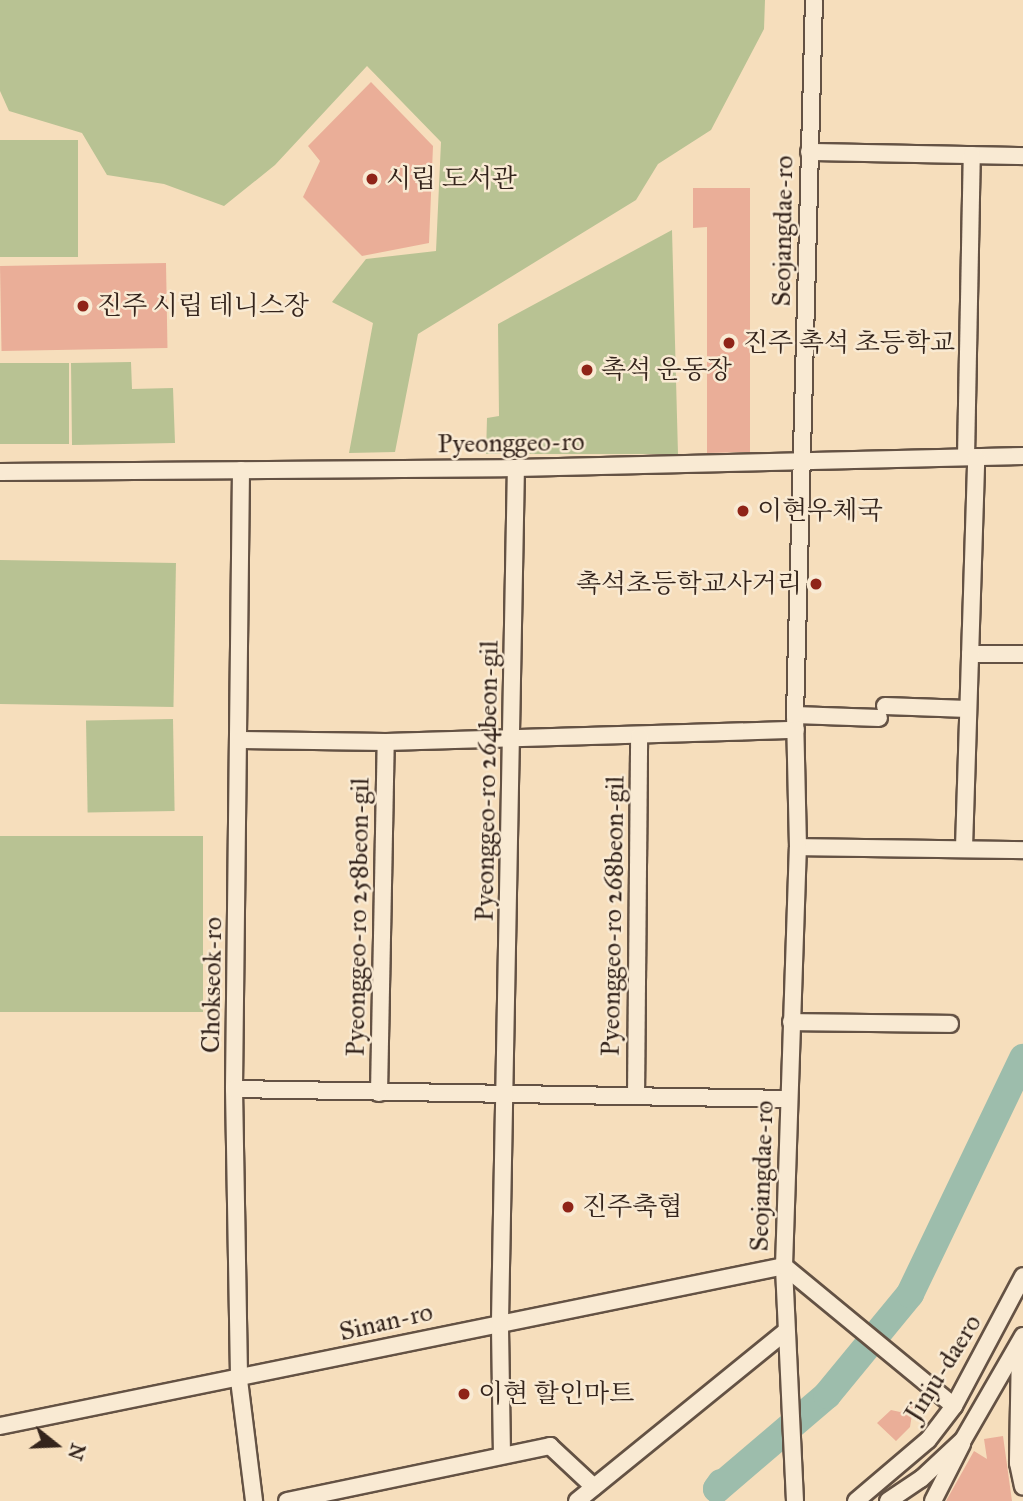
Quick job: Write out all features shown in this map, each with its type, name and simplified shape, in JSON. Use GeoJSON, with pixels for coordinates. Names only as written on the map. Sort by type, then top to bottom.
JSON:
{"type":"FeatureCollection","features":[{"type":"Feature","properties":{"kind":"street","name":"Seojangdae-ro"},"geometry":{"type":"LineString","coordinates":[[794,1495],[784,1266],[797,847],[796,722],[814,0]]}},
{"type":"Feature","properties":{"kind":"street"},"geometry":{"type":"LineString","coordinates":[[809,152],[1023,156]]}},
{"type":"Feature","properties":{"kind":"street"},"geometry":{"type":"LineString","coordinates":[[964,848],[970,654],[972,155]]}},
{"type":"Feature","properties":{"kind":"street","name":"Pyeonggeo-ro"},"geometry":{"type":"LineString","coordinates":[[0,472],[516,468],[803,459],[1023,456]]}},
{"type":"Feature","properties":{"kind":"street","name":"Pyeonggeo-ro 264beon-gil"},"geometry":{"type":"LineString","coordinates":[[502,1455],[500,1321],[516,468]]}},
{"type":"Feature","properties":{"kind":"street","name":"Chokseok-ro"},"geometry":{"type":"LineString","coordinates":[[241,470],[241,740],[234,1089],[239,1380],[254,1501]]}},
{"type":"Feature","properties":{"kind":"street"},"geometry":{"type":"LineString","coordinates":[[970,654],[1023,654]]}},
{"type":"Feature","properties":{"kind":"street"},"geometry":{"type":"LineString","coordinates":[[241,740],[386,742],[639,736],[882,712],[968,709]]}},
{"type":"Feature","properties":{"kind":"street","name":"Pyeonggeo-ro 268beon-gil"},"geometry":{"type":"LineString","coordinates":[[636,1096],[639,736]]}},
{"type":"Feature","properties":{"kind":"street","name":"Pyeonggeo-ro 258beon-gil"},"geometry":{"type":"LineString","coordinates":[[379,1093],[386,742]]}},
{"type":"Feature","properties":{"kind":"street"},"geometry":{"type":"LineString","coordinates":[[797,847],[1023,850]]}},
{"type":"Feature","properties":{"kind":"street"},"geometry":{"type":"LineString","coordinates":[[791,1022],[950,1024]]}},
{"type":"Feature","properties":{"kind":"street"},"geometry":{"type":"LineString","coordinates":[[234,1089],[789,1100]]}},
{"type":"Feature","properties":{"kind":"street"},"geometry":{"type":"LineString","coordinates":[[784,1266],[810,1284],[954,1406]]}},
{"type":"Feature","properties":{"kind":"street","name":"Sinan-ro"},"geometry":{"type":"LineString","coordinates":[[0,1426],[239,1380],[500,1321],[784,1266]]}},
{"type":"Feature","properties":{"kind":"street","name":"Jinju-daero"},"geometry":{"type":"LineString","coordinates":[[856,1501],[928,1440],[954,1406],[1023,1276]]}},
{"type":"Feature","properties":{"kind":"street"},"geometry":{"type":"LineString","coordinates":[[577,1501],[786,1332]]}},
{"type":"Feature","properties":{"kind":"street"},"geometry":{"type":"LineString","coordinates":[[1021,1340],[1018,1463],[1023,1486]]}},
{"type":"Feature","properties":{"kind":"street","name":"Jinju-daero"},"geometry":{"type":"LineString","coordinates":[[888,1501],[921,1479],[963,1440],[1021,1340]]}},
{"type":"Feature","properties":{"kind":"street"},"geometry":{"type":"LineString","coordinates":[[933,1501],[963,1440]]}},
{"type":"Feature","properties":{"kind":"street"},"geometry":{"type":"LineString","coordinates":[[287,1501],[550,1446],[594,1487]]}},
{"type":"Feature","properties":{"kind":"green space"},"geometry":{"type":"Polygon","coordinates":[[[0,0],[765,0],[764,29],[711,130],[658,164],[636,200],[418,334],[395,452],[349,453],[373,323],[332,302],[366,259],[436,251],[441,142],[367,66],[275,165],[224,206],[164,184],[107,175],[82,133],[9,111],[0,91],[0,0]]]}},
{"type":"Feature","properties":{"kind":"green space"},"geometry":{"type":"Polygon","coordinates":[[[0,140],[78,140],[78,257],[0,257],[0,140]]]}},
{"type":"Feature","properties":{"kind":"green space","name":"촉석 운동장"},"geometry":{"type":"Polygon","coordinates":[[[672,230],[678,454],[486,454],[487,418],[499,416],[498,324],[672,230]]]}},
{"type":"Feature","properties":{"kind":"green space"},"geometry":{"type":"Polygon","coordinates":[[[131,362],[132,389],[173,388],[175,443],[72,445],[71,363],[131,362]]]}},
{"type":"Feature","properties":{"kind":"green space"},"geometry":{"type":"Polygon","coordinates":[[[0,363],[69,363],[69,444],[0,444],[0,363]]]}},
{"type":"Feature","properties":{"kind":"green space"},"geometry":{"type":"Polygon","coordinates":[[[0,560],[176,563],[173,707],[0,704],[0,560]]]}},
{"type":"Feature","properties":{"kind":"green space"},"geometry":{"type":"Polygon","coordinates":[[[173,719],[175,811],[88,813],[86,721],[173,719]]]}},
{"type":"Feature","properties":{"kind":"green space"},"geometry":{"type":"Polygon","coordinates":[[[0,836],[203,836],[203,1012],[0,1012],[0,836]]]}},
{"type":"Feature","properties":{"kind":"building","name":"시립 도서관"},"geometry":{"type":"Polygon","coordinates":[[[371,82],[433,146],[429,243],[362,256],[303,197],[320,161],[308,146],[371,82]]]}},
{"type":"Feature","properties":{"kind":"building","name":"진주 촉석 초등학교"},"geometry":{"type":"Polygon","coordinates":[[[693,188],[750,188],[750,452],[707,453],[707,227],[693,228],[693,188]]]}},
{"type":"Feature","properties":{"kind":"building","name":"진주 시립 테니스장"},"geometry":{"type":"Polygon","coordinates":[[[166,263],[167,348],[2,351],[0,266],[166,263]]]}},
{"type":"Feature","properties":{"kind":"building"},"geometry":{"type":"Polygon","coordinates":[[[914,1402],[910,1427],[896,1441],[877,1423],[891,1410],[900,1412],[914,1402]]]}},
{"type":"Feature","properties":{"kind":"building"},"geometry":{"type":"Polygon","coordinates":[[[1003,1436],[1012,1501],[946,1501],[974,1451],[987,1459],[984,1439],[1003,1436]]]}},
{"type":"Feature","properties":{"kind":"waterway"},"geometry":{"type":"LineString","coordinates":[[721,1483],[717,1489],[827,1395],[910,1294],[1023,1058]]}},
{"type":"Feature","properties":{"kind":"place","name":"시립 도서관"},"geometry":{"type":"Point","coordinates":[372,179]}},
{"type":"Feature","properties":{"kind":"place","name":"진주 시립 테니스장"},"geometry":{"type":"Point","coordinates":[83,306]}},
{"type":"Feature","properties":{"kind":"place","name":"진주 촉석 초등학교"},"geometry":{"type":"Point","coordinates":[729,343]}},
{"type":"Feature","properties":{"kind":"place","name":"촉석 운동장"},"geometry":{"type":"Point","coordinates":[587,370]}},
{"type":"Feature","properties":{"kind":"place","name":"이현우체국"},"geometry":{"type":"Point","coordinates":[743,511]}},
{"type":"Feature","properties":{"kind":"place","name":"촉석초등학교사거리"},"geometry":{"type":"Point","coordinates":[816,584]}},
{"type":"Feature","properties":{"kind":"place","name":"진주축협"},"geometry":{"type":"Point","coordinates":[568,1207]}},
{"type":"Feature","properties":{"kind":"place","name":"이현 할인마트"},"geometry":{"type":"Point","coordinates":[464,1394]}}]}
